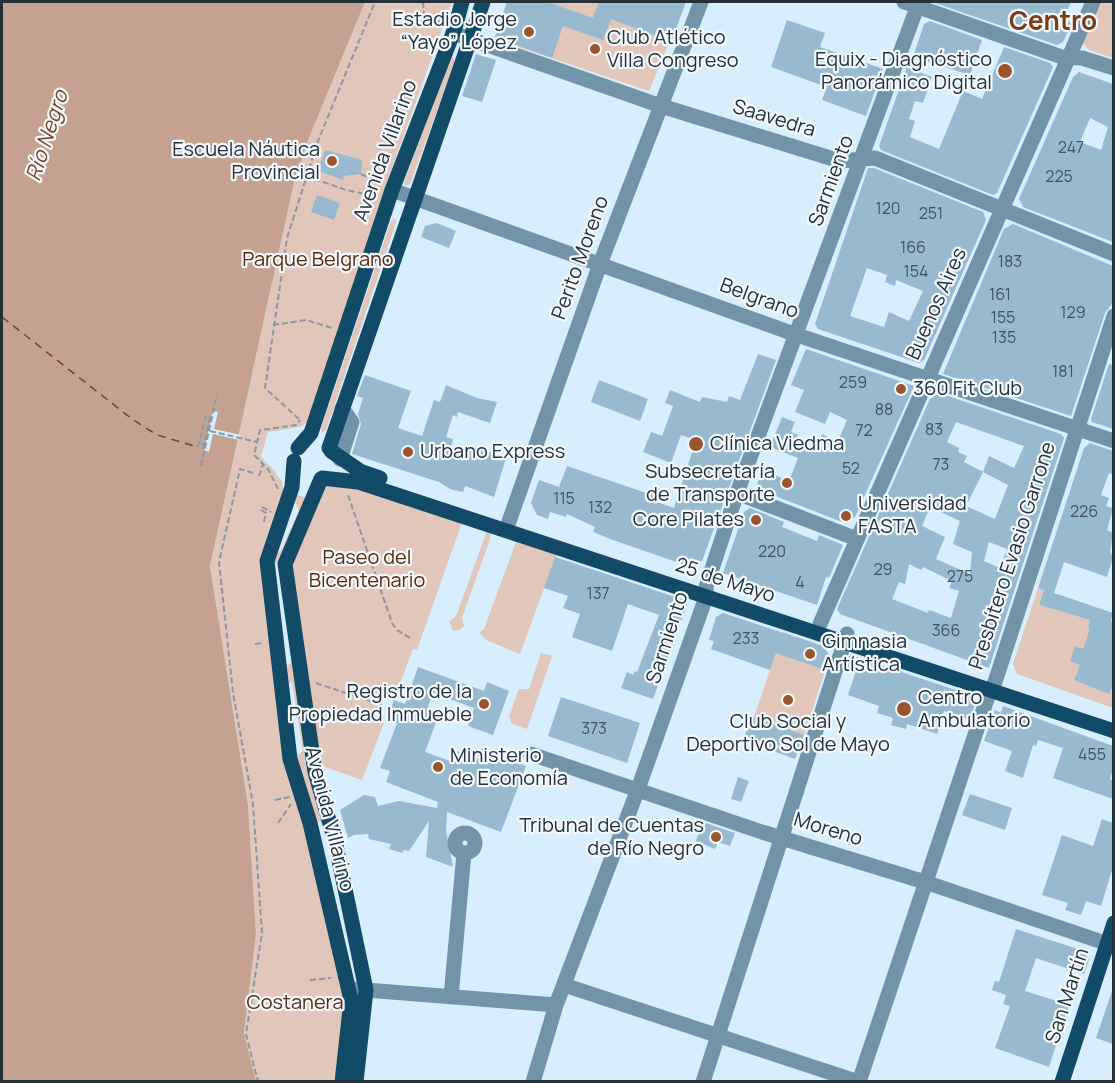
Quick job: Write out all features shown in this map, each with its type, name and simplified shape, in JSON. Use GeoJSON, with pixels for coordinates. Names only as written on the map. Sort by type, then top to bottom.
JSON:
{"type":"FeatureCollection","features":[{"type":"Feature","properties":{"kind":"main road","name":"Avenida Villarino"},"geometry":{"type":"LineString","coordinates":[[342,1082],[351,1000],[310,824],[290,759],[267,561],[292,487],[296,455],[311,433],[449,29],[462,2]]}},
{"type":"Feature","properties":{"kind":"main road"},"geometry":{"type":"LineString","coordinates":[[322,479],[328,475],[333,465],[333,452],[342,408],[483,2]]}},
{"type":"Feature","properties":{"kind":"main road","name":"25 de Mayo"},"geometry":{"type":"LineString","coordinates":[[508,525],[358,482],[322,479],[313,481],[302,477],[296,455],[314,441],[367,474],[508,525],[993,686],[1113,720]]}},
{"type":"Feature","properties":{"kind":"main road","name":"Avenida Villarino"},"geometry":{"type":"LineString","coordinates":[[322,479],[285,564],[315,772],[335,841],[366,990],[356,1082]]}},
{"type":"Feature","properties":{"kind":"main road","name":"25 de Mayo"},"geometry":{"type":"LineString","coordinates":[[706,592],[820,624],[846,638]]}},
{"type":"Feature","properties":{"kind":"main road","name":"25 de Mayo"},"geometry":{"type":"LineString","coordinates":[[993,686],[1113,731]]}},
{"type":"Feature","properties":{"kind":"main road","name":"San Martín"},"geometry":{"type":"LineString","coordinates":[[1062,1082],[1110,945],[1113,923]]}},
{"type":"Feature","properties":{"kind":"street","name":"Perito Moreno"},"geometry":{"type":"LineString","coordinates":[[508,525],[600,264],[701,2]]}},
{"type":"Feature","properties":{"kind":"street","name":"Buenos Aires"},"geometry":{"type":"LineString","coordinates":[[820,624],[1093,2]]}},
{"type":"Feature","properties":{"kind":"street"},"geometry":{"type":"LineString","coordinates":[[913,3],[1062,57],[1082,58],[1113,68]]}},
{"type":"Feature","properties":{"kind":"street","name":"Sarmiento"},"geometry":{"type":"LineString","coordinates":[[533,1082],[556,1005],[638,789],[706,592],[737,493],[863,159],[913,3]]}},
{"type":"Feature","properties":{"kind":"street","name":"Saavedra"},"geometry":{"type":"LineString","coordinates":[[449,29],[471,40],[661,106],[840,161],[874,158],[1001,211],[1113,254]]}},
{"type":"Feature","properties":{"kind":"street","name":"Belgrano"},"geometry":{"type":"LineString","coordinates":[[391,195],[414,198],[797,335],[1113,441]]}},
{"type":"Feature","properties":{"kind":"street","name":"Presbítero Evasio Garrone"},"geometry":{"type":"LineString","coordinates":[[859,1081],[993,686],[1113,316]]}},
{"type":"Feature","properties":{"kind":"street"},"geometry":{"type":"LineString","coordinates":[[737,493],[857,539]]}},
{"type":"Feature","properties":{"kind":"street"},"geometry":{"type":"LineString","coordinates":[[703,1082],[846,638]]}},
{"type":"Feature","properties":{"kind":"street","name":"Moreno"},"geometry":{"type":"LineString","coordinates":[[531,754],[783,838],[925,882],[1110,945]]}},
{"type":"Feature","properties":{"kind":"street"},"geometry":{"type":"LineString","coordinates":[[451,997],[464,853]]}},
{"type":"Feature","properties":{"kind":"street"},"geometry":{"type":"LineString","coordinates":[[347,983],[366,990],[556,1005]]}},
{"type":"Feature","properties":{"kind":"street"},"geometry":{"type":"LineString","coordinates":[[564,985],[859,1081]]}},
{"type":"Feature","properties":{"kind":"path"},"geometry":{"type":"LineString","coordinates":[[311,433],[307,431],[310,423],[300,420],[265,387],[273,325],[287,238],[306,176],[375,2]]}},
{"type":"Feature","properties":{"kind":"path"},"geometry":{"type":"LineString","coordinates":[[423,2],[424,16],[449,29]]}},
{"type":"Feature","properties":{"kind":"path"},"geometry":{"type":"LineString","coordinates":[[432,24],[449,29]]}},
{"type":"Feature","properties":{"kind":"path"},"geometry":{"type":"LineString","coordinates":[[376,168],[379,174]]}},
{"type":"Feature","properties":{"kind":"path"},"geometry":{"type":"LineString","coordinates":[[361,174],[372,179]]}},
{"type":"Feature","properties":{"kind":"path"},"geometry":{"type":"LineString","coordinates":[[306,176],[346,190],[391,195]]}},
{"type":"Feature","properties":{"kind":"path"},"geometry":{"type":"LineString","coordinates":[[273,325],[306,320],[340,331]]}},
{"type":"Feature","properties":{"kind":"path"},"geometry":{"type":"LineString","coordinates":[[201,466],[217,395]]}},
{"type":"Feature","properties":{"kind":"path"},"geometry":{"type":"LineString","coordinates":[[198,447],[206,416],[210,417],[203,448],[206,450]]}},
{"type":"Feature","properties":{"kind":"path"},"geometry":{"type":"LineString","coordinates":[[210,431],[257,442]]}},
{"type":"Feature","properties":{"kind":"path"},"geometry":{"type":"LineString","coordinates":[[259,476],[263,464]]}},
{"type":"Feature","properties":{"kind":"path"},"geometry":{"type":"LineString","coordinates":[[253,473],[240,469],[219,562],[233,693],[253,804],[262,933],[246,1034],[258,1082]]}},
{"type":"Feature","properties":{"kind":"path"},"geometry":{"type":"LineString","coordinates":[[345,487],[392,623],[397,630],[410,638]]}},
{"type":"Feature","properties":{"kind":"path"},"geometry":{"type":"LineString","coordinates":[[268,522],[264,521],[266,513],[261,509],[272,512]]}},
{"type":"Feature","properties":{"kind":"path"},"geometry":{"type":"LineString","coordinates":[[255,644],[267,642]]}},
{"type":"Feature","properties":{"kind":"path"},"geometry":{"type":"LineString","coordinates":[[311,681],[382,705]]}},
{"type":"Feature","properties":{"kind":"path"},"geometry":{"type":"LineString","coordinates":[[278,823],[292,802]]}},
{"type":"Feature","properties":{"kind":"path"},"geometry":{"type":"LineString","coordinates":[[310,980],[347,983]]}},
{"type":"Feature","properties":{"kind":"green space","name":"Costanera"},"geometry":{"type":"Polygon","coordinates":[[[365,2],[452,2],[386,184],[308,422],[300,427],[268,432],[261,457],[282,482],[283,492],[263,555],[303,819],[344,1000],[335,1081],[256,1081],[244,1033],[256,934],[248,805],[210,566],[293,187],[309,138],[365,2]]]}},
{"type":"Feature","properties":{"kind":"green space","name":"Club Atlético Villa Congreso"},"geometry":{"type":"Polygon","coordinates":[[[507,2],[686,2],[649,91],[495,39],[507,2]]]}},
{"type":"Feature","properties":{"kind":"green space"},"geometry":{"type":"Polygon","coordinates":[[[1097,2],[1113,2],[1113,58],[1089,50],[1081,41],[1097,2]]]}},
{"type":"Feature","properties":{"kind":"green space"},"geometry":{"type":"Polygon","coordinates":[[[453,57],[455,62],[410,184],[406,186],[404,182],[453,57]]]}},
{"type":"Feature","properties":{"kind":"green space"},"geometry":{"type":"Polygon","coordinates":[[[395,218],[396,223],[326,430],[322,433],[321,428],[391,221],[395,218]]]}},
{"type":"Feature","properties":{"kind":"green space","name":"Paseo del Bicentenario"},"geometry":{"type":"Polygon","coordinates":[[[339,482],[459,520],[461,525],[417,650],[413,649],[396,694],[385,690],[374,719],[384,723],[362,780],[319,765],[290,562],[321,494],[328,486],[339,482]]]}},
{"type":"Feature","properties":{"kind":"green space"},"geometry":{"type":"Polygon","coordinates":[[[297,495],[306,500],[281,561],[275,564],[287,666],[294,661],[328,833],[322,823],[313,818],[294,758],[303,751],[292,682],[286,686],[272,556],[281,551],[299,510],[293,499],[297,495]]]}},
{"type":"Feature","properties":{"kind":"green space","name":"Paseo del Bicentenario"},"geometry":{"type":"Polygon","coordinates":[[[487,531],[491,533],[490,539],[462,618],[464,626],[460,630],[453,631],[449,622],[456,616],[487,531]]]}},
{"type":"Feature","properties":{"kind":"green space"},"geometry":{"type":"Polygon","coordinates":[[[516,542],[557,553],[520,654],[486,640],[479,632],[484,629],[516,542]]]}},
{"type":"Feature","properties":{"kind":"green space"},"geometry":{"type":"Polygon","coordinates":[[[1038,588],[1044,590],[1039,605],[1090,620],[1088,628],[1113,636],[1113,708],[1017,674],[1013,664],[1038,588]]]}},
{"type":"Feature","properties":{"kind":"green space","name":"Club Social y Deportivo Sol de Mayo"},"geometry":{"type":"Polygon","coordinates":[[[783,632],[823,646],[830,656],[804,735],[754,717],[783,632]]]}},
{"type":"Feature","properties":{"kind":"green space"},"geometry":{"type":"Polygon","coordinates":[[[541,653],[552,656],[527,729],[512,724],[509,717],[519,689],[529,689],[541,653]]]}},
{"type":"Feature","properties":{"kind":"water","name":"Río Negro"},"geometry":{"type":"Polygon","coordinates":[[[2,2],[365,2],[309,138],[293,187],[210,566],[248,805],[256,934],[244,1033],[256,1081],[2,1082],[2,2]]]}},
{"type":"Feature","properties":{"kind":"pier"},"geometry":{"type":"Polygon","coordinates":[[[213,411],[218,412],[214,429],[241,435],[239,440],[213,434],[209,452],[204,450],[213,411]]]}},
{"type":"Feature","properties":{"kind":"building"},"geometry":{"type":"Polygon","coordinates":[[[507,2],[547,2],[593,18],[599,2],[686,2],[671,42],[611,19],[603,40],[563,26],[552,58],[495,37],[507,2]]]}},
{"type":"Feature","properties":{"kind":"building"},"geometry":{"type":"Polygon","coordinates":[[[932,2],[1071,2],[1063,19],[1072,23],[1063,42],[1057,45],[932,2]]]}},
{"type":"Feature","properties":{"kind":"building"},"geometry":{"type":"Polygon","coordinates":[[[787,20],[825,33],[820,47],[883,69],[866,116],[822,100],[827,87],[771,67],[787,20]]]}},
{"type":"Feature","properties":{"kind":"building"},"geometry":{"type":"Polygon","coordinates":[[[930,21],[982,40],[970,75],[913,57],[924,24],[930,21]]]}},
{"type":"Feature","properties":{"kind":"building"},"geometry":{"type":"Polygon","coordinates":[[[1004,47],[1050,63],[1053,67],[997,193],[993,195],[881,150],[879,146],[907,67],[932,77],[923,103],[915,101],[909,119],[915,121],[910,137],[939,149],[963,91],[982,99],[1004,47]]]}},
{"type":"Feature","properties":{"kind":"building"},"geometry":{"type":"Polygon","coordinates":[[[476,54],[496,60],[482,102],[462,96],[476,54]]]}},
{"type":"Feature","properties":{"kind":"building"},"geometry":{"type":"Polygon","coordinates":[[[1079,72],[1113,84],[1113,242],[1023,207],[1019,199],[1073,77],[1079,72]],[[1090,118],[1080,142],[1101,150],[1108,127],[1090,118]]]}},
{"type":"Feature","properties":{"kind":"building"},"geometry":{"type":"Polygon","coordinates":[[[325,150],[362,160],[361,174],[344,176],[343,180],[318,171],[325,150]]]}},
{"type":"Feature","properties":{"kind":"building"},"geometry":{"type":"Polygon","coordinates":[[[868,168],[874,168],[983,212],[986,220],[924,360],[919,363],[818,329],[815,324],[868,168]],[[867,268],[850,316],[884,327],[889,312],[909,321],[923,291],[896,280],[895,286],[885,282],[887,275],[867,268]]]}},
{"type":"Feature","properties":{"kind":"building"},"geometry":{"type":"Polygon","coordinates":[[[317,195],[340,203],[334,220],[311,212],[317,195]]]}},
{"type":"Feature","properties":{"kind":"building"},"geometry":{"type":"Polygon","coordinates":[[[437,223],[456,231],[449,248],[421,237],[425,226],[437,223]]]}},
{"type":"Feature","properties":{"kind":"building"},"geometry":{"type":"Polygon","coordinates":[[[1013,224],[1113,266],[1113,302],[1105,313],[1071,416],[943,374],[1004,229],[1013,224]]]}},
{"type":"Feature","properties":{"kind":"building"},"geometry":{"type":"Polygon","coordinates":[[[806,349],[914,386],[855,517],[842,522],[760,490],[757,484],[763,470],[789,481],[798,458],[770,447],[782,417],[795,422],[791,432],[798,435],[795,441],[816,449],[822,434],[838,441],[847,420],[830,412],[825,424],[795,412],[804,390],[791,385],[806,349]]]}},
{"type":"Feature","properties":{"kind":"building"},"geometry":{"type":"Polygon","coordinates":[[[758,354],[776,360],[702,561],[688,566],[613,540],[593,532],[595,527],[567,514],[566,517],[550,512],[548,519],[537,515],[531,503],[539,480],[559,487],[567,466],[658,497],[657,502],[674,508],[696,440],[681,435],[671,463],[643,452],[651,432],[662,436],[673,406],[665,403],[670,390],[700,402],[702,397],[727,402],[729,396],[740,400],[758,354]]]}},
{"type":"Feature","properties":{"kind":"building"},"geometry":{"type":"Polygon","coordinates":[[[1109,364],[1113,365],[1113,429],[1092,422],[1091,419],[1109,364]]]}},
{"type":"Feature","properties":{"kind":"building"},"geometry":{"type":"Polygon","coordinates":[[[365,375],[411,391],[398,428],[422,436],[434,400],[440,402],[446,385],[477,398],[497,402],[490,423],[458,412],[457,417],[453,415],[446,437],[453,439],[451,447],[465,447],[478,453],[479,448],[506,458],[494,497],[465,486],[463,492],[450,489],[439,482],[352,454],[361,424],[358,414],[363,398],[357,396],[365,375]]]}},
{"type":"Feature","properties":{"kind":"building"},"geometry":{"type":"Polygon","coordinates":[[[599,380],[648,399],[640,421],[591,402],[599,380]]]}},
{"type":"Feature","properties":{"kind":"building"},"geometry":{"type":"Polygon","coordinates":[[[939,393],[1061,434],[1064,438],[989,668],[840,614],[837,609],[930,399],[939,393]],[[956,422],[947,442],[959,448],[958,452],[967,456],[964,462],[983,472],[989,456],[1014,468],[1024,446],[956,422]],[[983,472],[966,506],[995,519],[1008,485],[983,472]],[[930,507],[922,526],[945,537],[936,559],[970,574],[972,552],[953,544],[960,521],[930,507]],[[989,542],[984,561],[1000,568],[1007,549],[989,542]],[[909,564],[905,584],[899,582],[892,599],[928,613],[929,610],[951,618],[959,591],[949,588],[952,581],[923,567],[921,570],[909,564]]]}},
{"type":"Feature","properties":{"kind":"building"},"geometry":{"type":"Polygon","coordinates":[[[1090,443],[1113,451],[1113,475],[1109,473],[1101,495],[1109,498],[1106,506],[1113,508],[1107,530],[1113,533],[1110,552],[1113,557],[1107,577],[1064,562],[1054,593],[1113,613],[1111,621],[1113,622],[1113,683],[1109,694],[1074,680],[1080,665],[1070,661],[1075,646],[1083,649],[1090,629],[1088,628],[1090,620],[1039,605],[1044,590],[1038,588],[1084,448],[1090,443]]]}},
{"type":"Feature","properties":{"kind":"building"},"geometry":{"type":"Polygon","coordinates":[[[750,508],[784,522],[782,527],[817,541],[819,535],[843,545],[829,578],[826,577],[817,605],[723,573],[744,512],[750,508]]]}},
{"type":"Feature","properties":{"kind":"building"},"geometry":{"type":"Polygon","coordinates":[[[555,557],[684,600],[687,605],[653,699],[621,688],[627,672],[633,675],[635,671],[637,672],[659,615],[628,604],[612,651],[572,637],[580,614],[563,608],[568,596],[544,588],[555,557]]]}},
{"type":"Feature","properties":{"kind":"building"},"geometry":{"type":"Polygon","coordinates":[[[723,613],[823,646],[830,656],[825,670],[776,653],[770,670],[711,649],[714,641],[709,640],[716,617],[723,613]]]}},
{"type":"Feature","properties":{"kind":"building"},"geometry":{"type":"Polygon","coordinates":[[[850,655],[974,696],[976,701],[970,720],[944,711],[937,734],[907,724],[906,729],[891,725],[893,718],[877,713],[879,706],[848,695],[856,671],[846,668],[850,655]]]}},
{"type":"Feature","properties":{"kind":"building","name":"Ministerio de Economía"},"geometry":{"type":"Polygon","coordinates":[[[418,667],[484,691],[487,682],[509,691],[493,735],[468,726],[474,708],[433,693],[426,712],[438,717],[425,752],[453,762],[457,751],[479,759],[482,748],[526,766],[501,832],[447,812],[446,831],[453,867],[426,857],[429,821],[409,851],[404,850],[402,853],[389,849],[391,844],[369,839],[368,834],[348,838],[340,810],[364,795],[375,797],[378,806],[399,801],[437,808],[438,802],[386,782],[390,771],[380,768],[397,723],[387,719],[394,700],[405,704],[418,667]]]}},
{"type":"Feature","properties":{"kind":"building"},"geometry":{"type":"Polygon","coordinates":[[[561,697],[640,723],[627,763],[548,736],[561,697]]]}},
{"type":"Feature","properties":{"kind":"building"},"geometry":{"type":"Polygon","coordinates":[[[1003,706],[1113,746],[1113,769],[1110,779],[1113,781],[1113,799],[1053,778],[1063,748],[1038,740],[1036,746],[1033,745],[1023,778],[1005,771],[1012,751],[984,741],[995,710],[1001,713],[1003,706]]]}},
{"type":"Feature","properties":{"kind":"building"},"geometry":{"type":"Polygon","coordinates":[[[752,716],[804,735],[795,759],[743,740],[752,716]]]}},
{"type":"Feature","properties":{"kind":"building"},"geometry":{"type":"Polygon","coordinates":[[[738,777],[749,781],[741,802],[731,799],[738,777]]]}},
{"type":"Feature","properties":{"kind":"building"},"geometry":{"type":"Polygon","coordinates":[[[970,794],[1012,808],[1005,830],[962,815],[970,794]]]}},
{"type":"Feature","properties":{"kind":"building"},"geometry":{"type":"Polygon","coordinates":[[[1102,819],[1113,823],[1113,867],[1101,906],[1086,901],[1081,915],[1065,910],[1068,903],[1042,895],[1062,835],[1093,846],[1102,819]]]}},
{"type":"Feature","properties":{"kind":"building","name":"Tribunal de Cuentas de Río Negro"},"geometry":{"type":"Polygon","coordinates":[[[703,822],[735,833],[730,846],[718,842],[715,849],[696,841],[703,822]]]}},
{"type":"Feature","properties":{"kind":"building"},"geometry":{"type":"Polygon","coordinates":[[[1016,929],[1084,951],[1089,960],[1084,974],[1036,958],[1025,991],[1069,1005],[1049,1067],[995,1048],[1010,1006],[1003,1004],[1006,995],[992,990],[995,981],[999,982],[1016,929]]]}},
{"type":"Feature","properties":{"kind":"building"},"geometry":{"type":"Polygon","coordinates":[[[1113,991],[1113,1044],[1096,1038],[1113,991]]]}},
{"type":"Feature","properties":{"kind":"ferry route"},"geometry":{"type":"LineString","coordinates":[[2,317],[132,419],[157,435],[198,447]]}},
{"type":"Feature","properties":{"kind":"place","name":"Estadio Jorge “Yayo” López"},"geometry":{"type":"Point","coordinates":[529,32]}},
{"type":"Feature","properties":{"kind":"place","name":"Club Atlético Villa Congreso"},"geometry":{"type":"Point","coordinates":[595,49]}},
{"type":"Feature","properties":{"kind":"place","name":"Equix - Diagnóstico Panorámico Digital"},"geometry":{"type":"Point","coordinates":[1005,71]}},
{"type":"Feature","properties":{"kind":"place","name":"Escuela Náutica Provincial"},"geometry":{"type":"Point","coordinates":[332,161]}},
{"type":"Feature","properties":{"kind":"place","name":"360 Fit Club"},"geometry":{"type":"Point","coordinates":[901,389]}},
{"type":"Feature","properties":{"kind":"place","name":"Clínica Viedma"},"geometry":{"type":"Point","coordinates":[696,444]}},
{"type":"Feature","properties":{"kind":"place","name":"Urbano Express"},"geometry":{"type":"Point","coordinates":[408,452]}},
{"type":"Feature","properties":{"kind":"place","name":"Subsecretaría de Transporte"},"geometry":{"type":"Point","coordinates":[787,483]}},
{"type":"Feature","properties":{"kind":"place","name":"Universidad FASTA"},"geometry":{"type":"Point","coordinates":[846,516]}},
{"type":"Feature","properties":{"kind":"place","name":"Core Pilates"},"geometry":{"type":"Point","coordinates":[756,520]}},
{"type":"Feature","properties":{"kind":"place","name":"Gimnasia Artística"},"geometry":{"type":"Point","coordinates":[810,654]}},
{"type":"Feature","properties":{"kind":"place","name":"Club Social y Deportivo Sol de Mayo"},"geometry":{"type":"Point","coordinates":[788,700]}},
{"type":"Feature","properties":{"kind":"place","name":"Registro de la Propiedad Inmueble"},"geometry":{"type":"Point","coordinates":[484,704]}},
{"type":"Feature","properties":{"kind":"place","name":"Centro Ambulatorio"},"geometry":{"type":"Point","coordinates":[904,709]}},
{"type":"Feature","properties":{"kind":"place","name":"Ministerio de Economía"},"geometry":{"type":"Point","coordinates":[438,767]}},
{"type":"Feature","properties":{"kind":"place","name":"Tribunal de Cuentas de Río Negro"},"geometry":{"type":"Point","coordinates":[716,837]}},
{"type":"Feature","properties":{"kind":"district","name":"Centro"},"geometry":{"type":"Point","coordinates":[1053,23]}},
{"type":"Feature","properties":{"kind":"park label","name":"Parque Belgrano"},"geometry":{"type":"Point","coordinates":[318,260]}}]}
